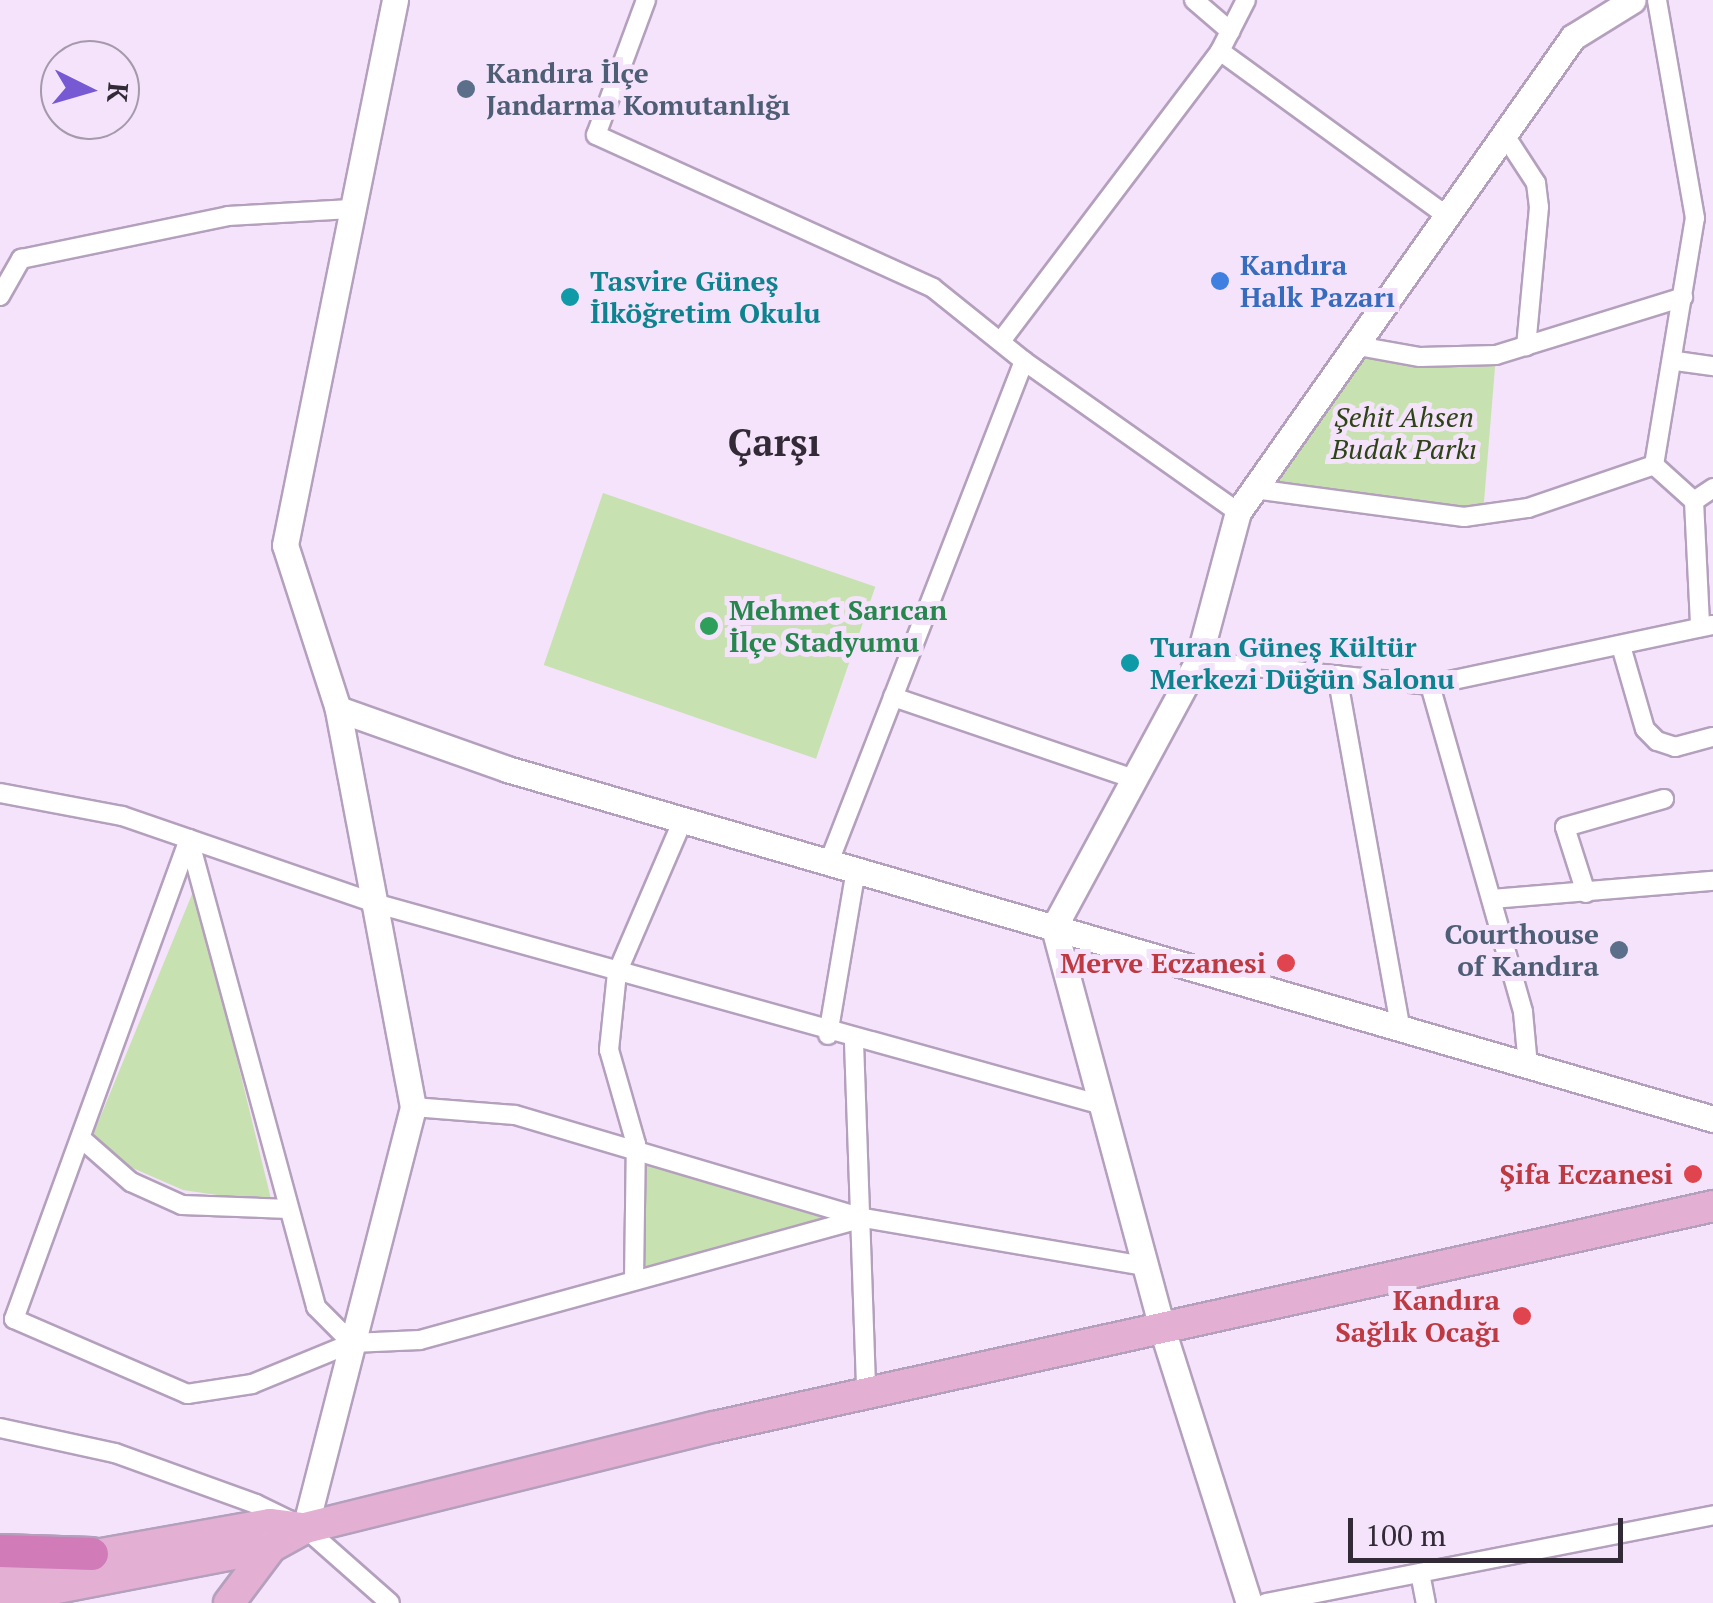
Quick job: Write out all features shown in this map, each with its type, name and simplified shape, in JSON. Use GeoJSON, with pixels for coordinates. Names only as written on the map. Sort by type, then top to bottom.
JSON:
{"type":"FeatureCollection","features":[{"type":"Feature","properties":{"kind":"highway"},"geometry":{"type":"LineString","coordinates":[[0,1573],[92,1554]]}},
{"type":"Feature","properties":{"kind":"main road"},"geometry":{"type":"LineString","coordinates":[[0,1573],[44,1597],[271,1547],[306,1528],[866,1393],[1713,1206]]}},
{"type":"Feature","properties":{"kind":"main road"},"geometry":{"type":"LineString","coordinates":[[92,1554],[270,1524],[306,1528]]}},
{"type":"Feature","properties":{"kind":"main road"},"geometry":{"type":"LineString","coordinates":[[229,1603],[271,1547]]}},
{"type":"Feature","properties":{"kind":"street"},"geometry":{"type":"LineString","coordinates":[[306,1528],[413,1107],[338,710],[285,545],[395,0]]}},
{"type":"Feature","properties":{"kind":"street"},"geometry":{"type":"LineString","coordinates":[[646,0],[596,135],[899,271],[1004,337],[1024,361],[1238,512]]}},
{"type":"Feature","properties":{"kind":"street"},"geometry":{"type":"LineString","coordinates":[[1194,0],[1230,31]]}},
{"type":"Feature","properties":{"kind":"street"},"geometry":{"type":"LineString","coordinates":[[1004,337],[1220,51],[1246,0]]}},
{"type":"Feature","properties":{"kind":"street"},"geometry":{"type":"LineString","coordinates":[[1249,1603],[1162,1328],[1054,927],[1198,661],[1238,512],[1450,218],[1573,37],[1633,0]]}},
{"type":"Feature","properties":{"kind":"street"},"geometry":{"type":"LineString","coordinates":[[1654,465],[1676,360],[1694,174],[1657,0]]}},
{"type":"Feature","properties":{"kind":"street"},"geometry":{"type":"LineString","coordinates":[[1220,51],[1450,218]]}},
{"type":"Feature","properties":{"kind":"street"},"geometry":{"type":"LineString","coordinates":[[1506,137],[1536,183],[1539,208],[1526,346]]}},
{"type":"Feature","properties":{"kind":"street"},"geometry":{"type":"LineString","coordinates":[[0,296],[21,259],[228,216],[351,210]]}},
{"type":"Feature","properties":{"kind":"street"},"geometry":{"type":"LineString","coordinates":[[1358,346],[1457,359],[1526,346],[1682,297]]}},
{"type":"Feature","properties":{"kind":"street"},"geometry":{"type":"LineString","coordinates":[[1676,360],[1713,366]]}},
{"type":"Feature","properties":{"kind":"street"},"geometry":{"type":"LineString","coordinates":[[828,862],[1024,361]]}},
{"type":"Feature","properties":{"kind":"street"},"geometry":{"type":"LineString","coordinates":[[1254,490],[1464,517],[1528,508],[1654,465]]}},
{"type":"Feature","properties":{"kind":"street"},"geometry":{"type":"LineString","coordinates":[[1198,661],[1430,685],[1621,646],[1706,624],[1694,501],[1654,465]]}},
{"type":"Feature","properties":{"kind":"street"},"geometry":{"type":"LineString","coordinates":[[1694,501],[1713,488]]}},
{"type":"Feature","properties":{"kind":"street"},"geometry":{"type":"LineString","coordinates":[[1621,646],[1645,729],[1657,741],[1674,747],[1713,737]]}},
{"type":"Feature","properties":{"kind":"street"},"geometry":{"type":"LineString","coordinates":[[1337,675],[1401,1029]]}},
{"type":"Feature","properties":{"kind":"street"},"geometry":{"type":"LineString","coordinates":[[1430,685],[1492,899],[1528,1066]]}},
{"type":"Feature","properties":{"kind":"street"},"geometry":{"type":"LineString","coordinates":[[893,697],[1134,779]]}},
{"type":"Feature","properties":{"kind":"street"},"geometry":{"type":"LineString","coordinates":[[338,710],[683,820],[1713,1120]]}},
{"type":"Feature","properties":{"kind":"street"},"geometry":{"type":"LineString","coordinates":[[0,793],[189,839],[374,902],[828,1035],[1102,1105]]}},
{"type":"Feature","properties":{"kind":"street"},"geometry":{"type":"LineString","coordinates":[[1586,893],[1566,827],[1664,799]]}},
{"type":"Feature","properties":{"kind":"street"},"geometry":{"type":"LineString","coordinates":[[634,1280],[636,1144],[609,1050],[617,973],[683,820]]}},
{"type":"Feature","properties":{"kind":"street"},"geometry":{"type":"LineString","coordinates":[[189,839],[145,944],[83,1140],[14,1319],[187,1394],[252,1384],[352,1343],[420,1340],[863,1218]]}},
{"type":"Feature","properties":{"kind":"street"},"geometry":{"type":"LineString","coordinates":[[189,839],[316,1307],[352,1343]]}},
{"type":"Feature","properties":{"kind":"street"},"geometry":{"type":"LineString","coordinates":[[828,1035],[856,870]]}},
{"type":"Feature","properties":{"kind":"street"},"geometry":{"type":"LineString","coordinates":[[1492,899],[1713,880]]}},
{"type":"Feature","properties":{"kind":"street"},"geometry":{"type":"LineString","coordinates":[[854,1042],[866,1393]]}},
{"type":"Feature","properties":{"kind":"street"},"geometry":{"type":"LineString","coordinates":[[413,1107],[515,1115],[636,1144],[863,1218],[1145,1266]]}},
{"type":"Feature","properties":{"kind":"street"},"geometry":{"type":"LineString","coordinates":[[83,1140],[132,1182],[182,1205],[289,1209]]}},
{"type":"Feature","properties":{"kind":"street"},"geometry":{"type":"LineString","coordinates":[[0,1428],[115,1454],[306,1528],[390,1603]]}},
{"type":"Feature","properties":{"kind":"street"},"geometry":{"type":"LineString","coordinates":[[1266,1603],[1713,1515]]}},
{"type":"Feature","properties":{"kind":"street"},"geometry":{"type":"LineString","coordinates":[[1420,1573],[1426,1603]]}},
{"type":"Feature","properties":{"kind":"green space","name":"Şehit Ahsen Budak Parkı"},"geometry":{"type":"Polygon","coordinates":[[[1358,346],[1496,355],[1483,514],[1254,489],[1358,346]]]}},
{"type":"Feature","properties":{"kind":"green space","name":"Mehmet Sarıcan İlçe Stadyumu"},"geometry":{"type":"Polygon","coordinates":[[[603,493],[875,587],[816,759],[544,665],[603,493]]]}},
{"type":"Feature","properties":{"kind":"green space"},"geometry":{"type":"Polygon","coordinates":[[[195,887],[272,1203],[183,1190],[128,1166],[92,1137],[195,887]]]}},
{"type":"Feature","properties":{"kind":"green space"},"geometry":{"type":"Polygon","coordinates":[[[636,1144],[863,1218],[634,1280],[636,1144]]]}},
{"type":"Feature","properties":{"kind":"place","name":"Kandıra İlçe Jandarma Komutanlığı"},"geometry":{"type":"Point","coordinates":[466,89]}},
{"type":"Feature","properties":{"kind":"place","name":"Kandıra Halk Pazarı"},"geometry":{"type":"Point","coordinates":[1220,281]}},
{"type":"Feature","properties":{"kind":"place","name":"Tasvire Güneş İlköğretim Okulu"},"geometry":{"type":"Point","coordinates":[570,297]}},
{"type":"Feature","properties":{"kind":"place","name":"Mehmet Sarıcan İlçe Stadyumu"},"geometry":{"type":"Point","coordinates":[709,626]}},
{"type":"Feature","properties":{"kind":"place","name":"Turan Güneş Kültür Merkezi Düğün Salonu"},"geometry":{"type":"Point","coordinates":[1130,663]}},
{"type":"Feature","properties":{"kind":"place","name":"Courthouse of Kandıra"},"geometry":{"type":"Point","coordinates":[1619,950]}},
{"type":"Feature","properties":{"kind":"place","name":"Merve Eczanesi"},"geometry":{"type":"Point","coordinates":[1286,963]}},
{"type":"Feature","properties":{"kind":"place","name":"Şifa Eczanesi"},"geometry":{"type":"Point","coordinates":[1693,1174]}},
{"type":"Feature","properties":{"kind":"place","name":"Kandıra Sağlık Ocağı"},"geometry":{"type":"Point","coordinates":[1522,1316]}},
{"type":"Feature","properties":{"kind":"district","name":"Çarşı"},"geometry":{"type":"Point","coordinates":[774,443]}}]}
